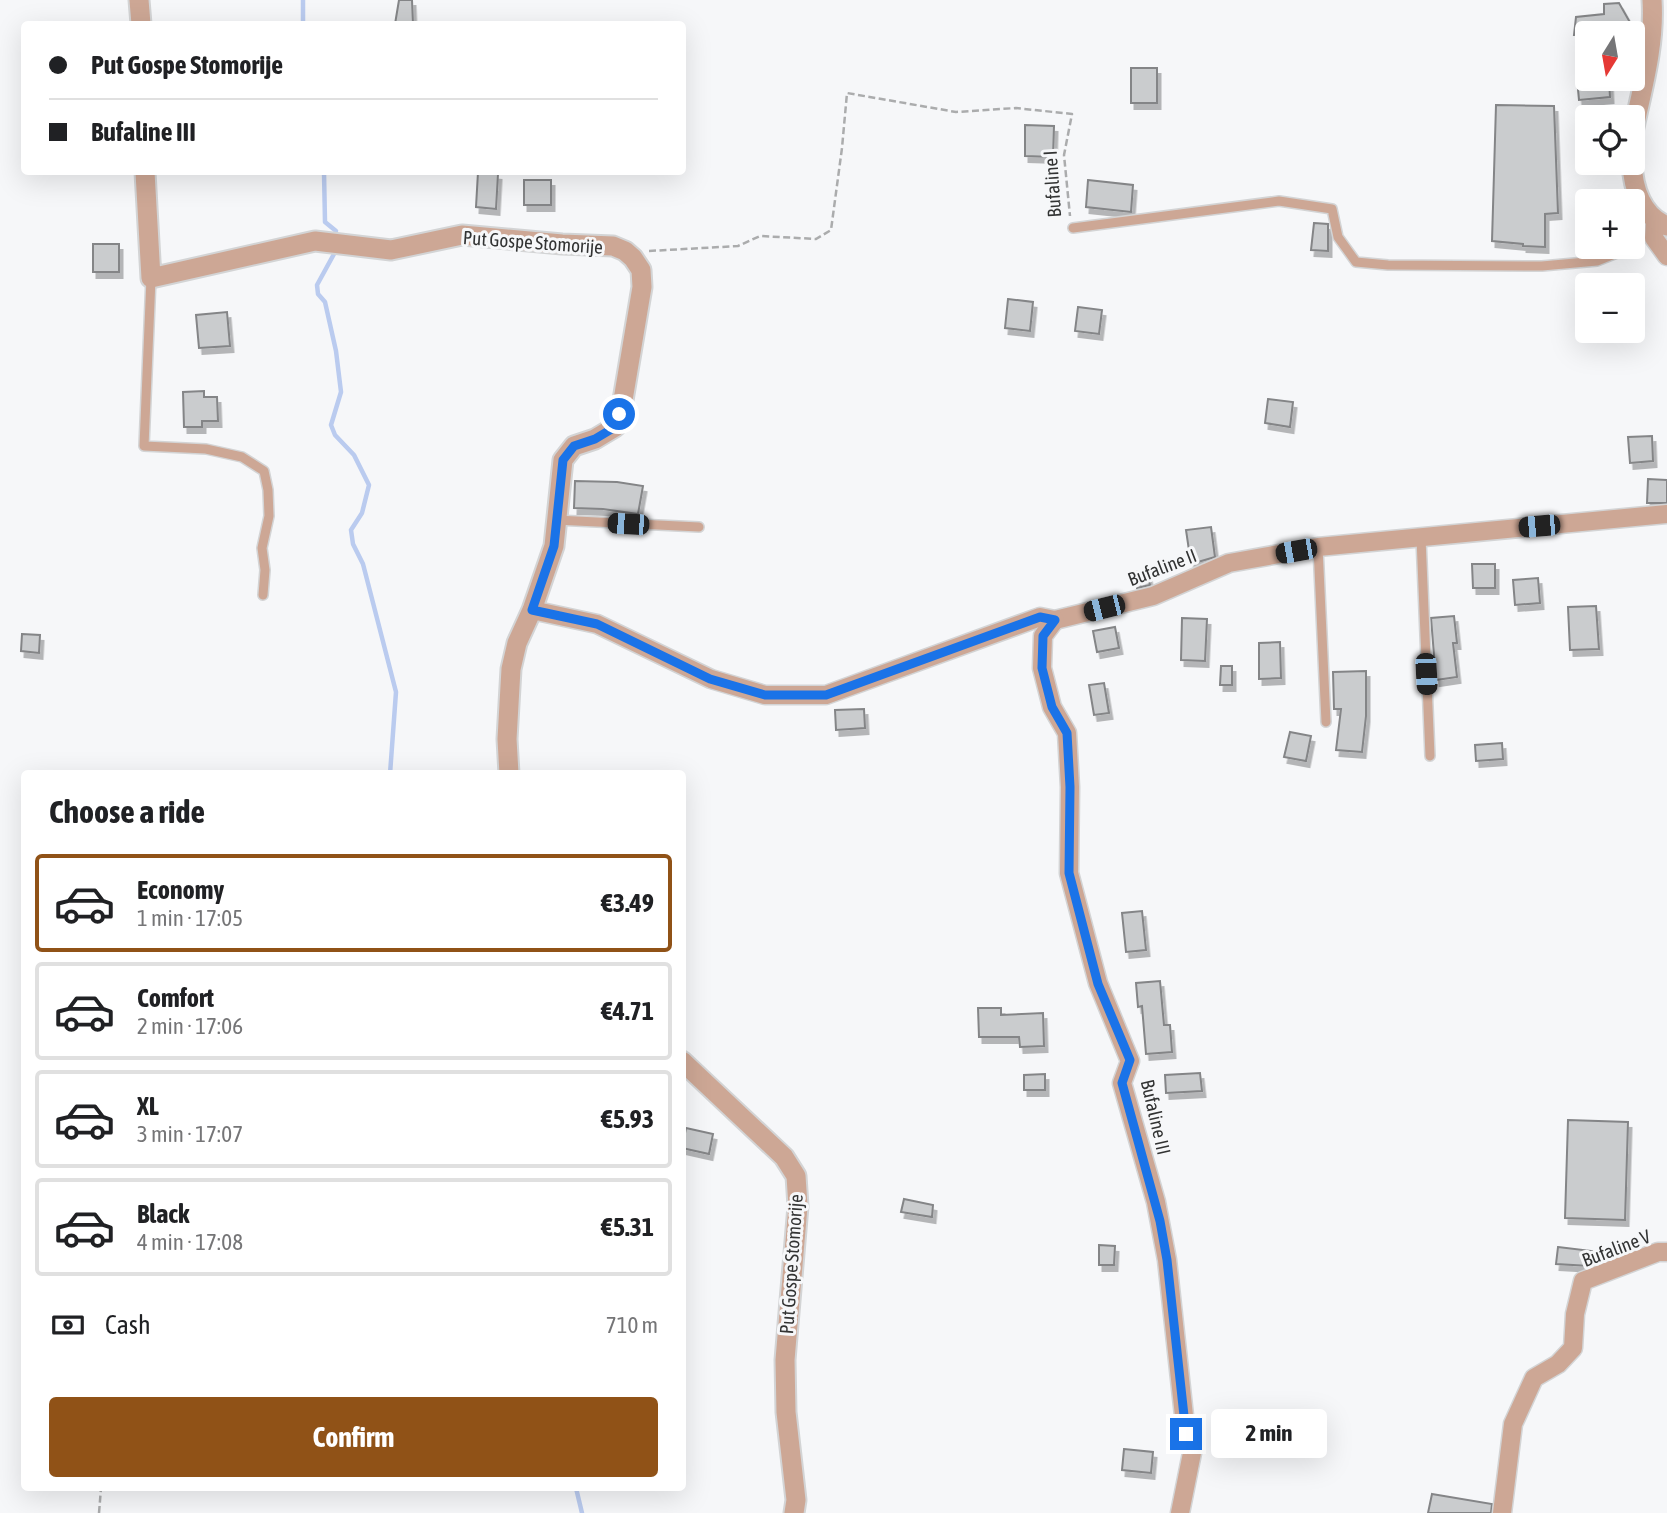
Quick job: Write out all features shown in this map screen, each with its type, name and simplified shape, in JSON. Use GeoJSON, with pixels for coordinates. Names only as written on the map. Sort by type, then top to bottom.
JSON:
{"type":"FeatureCollection","features":[{"type":"Feature","properties":{"kind":"street"},"geometry":{"type":"LineString","coordinates":[[139,0],[141,21]]}},
{"type":"Feature","properties":{"kind":"street"},"geometry":{"type":"LineString","coordinates":[[1639,105],[1648,62],[1653,19],[1652,0]]}},
{"type":"Feature","properties":{"kind":"street"},"geometry":{"type":"LineString","coordinates":[[145,175],[151,278]]}},
{"type":"Feature","properties":{"kind":"street"},"geometry":{"type":"LineString","coordinates":[[1632,175],[1642,205],[1659,229],[1667,256]]}},
{"type":"Feature","properties":{"kind":"street","name":"Put Gospe Stomorije"},"geometry":{"type":"LineString","coordinates":[[151,278],[315,241],[391,250],[462,235],[612,246],[625,251],[633,258],[641,270],[642,287],[623,400],[615,427],[595,439],[574,446],[563,460],[554,546],[532,610],[517,643],[511,669],[507,739],[509,770]]}},
{"type":"Feature","properties":{"kind":"street","name":"Bufaline II"},"geometry":{"type":"LineString","coordinates":[[532,610],[597,624],[710,679],[765,695],[826,695],[1040,617],[1055,620],[1153,596],[1229,563],[1318,547],[1667,514]]}},
{"type":"Feature","properties":{"kind":"street","name":"Bufaline III"},"geometry":{"type":"LineString","coordinates":[[1055,620],[1043,636],[1042,668],[1052,707],[1067,733],[1070,787],[1069,873],[1098,984],[1130,1060],[1122,1083],[1156,1202],[1167,1260],[1186,1434],[1192,1453],[1180,1513]]}},
{"type":"Feature","properties":{"kind":"street","name":"Put Gospe Stomorije"},"geometry":{"type":"LineString","coordinates":[[686,1065],[784,1157],[796,1176],[798,1206],[785,1360],[786,1412],[796,1500],[794,1513]]}},
{"type":"Feature","properties":{"kind":"street","name":"Bufaline V"},"geometry":{"type":"LineString","coordinates":[[1502,1513],[1513,1424],[1534,1378],[1558,1364],[1573,1348],[1575,1314],[1583,1281],[1658,1252],[1667,1252]]}},
{"type":"Feature","properties":{"kind":"lane","name":"Bufaline I"},"geometry":{"type":"LineString","coordinates":[[1073,228],[1279,201],[1332,209],[1338,237],[1356,262],[1388,265],[1542,266],[1602,259]]}},
{"type":"Feature","properties":{"kind":"lane"},"geometry":{"type":"LineString","coordinates":[[151,278],[144,446],[205,449],[242,457],[264,471],[269,516],[262,548],[265,570],[263,594]]}},
{"type":"Feature","properties":{"kind":"lane"},"geometry":{"type":"LineString","coordinates":[[556,520],[699,527]]}},
{"type":"Feature","properties":{"kind":"lane"},"geometry":{"type":"LineString","coordinates":[[1421,538],[1430,756]]}},
{"type":"Feature","properties":{"kind":"lane"},"geometry":{"type":"LineString","coordinates":[[1318,547],[1326,722]]}},
{"type":"Feature","properties":{"kind":"path","name":"Bufaline I"},"geometry":{"type":"LineString","coordinates":[[625,251],[738,246],[760,236],[816,239],[831,230],[847,93],[956,111],[1016,108],[1072,114],[1063,155],[1066,196],[1073,228]]}},
{"type":"Feature","properties":{"kind":"path"},"geometry":{"type":"LineString","coordinates":[[99,1513],[101,1491]]}},
{"type":"Feature","properties":{"kind":"building"},"geometry":{"type":"Polygon","coordinates":[[[399,0],[412,0],[413,21],[396,21],[399,0]]]}},
{"type":"Feature","properties":{"kind":"building"},"geometry":{"type":"Polygon","coordinates":[[[1619,3],[1629,21],[1576,21],[1576,17],[1604,14],[1604,4],[1619,3]]]}},
{"type":"Feature","properties":{"kind":"building"},"geometry":{"type":"Polygon","coordinates":[[[1131,68],[1157,68],[1157,103],[1131,103],[1131,68]]]}},
{"type":"Feature","properties":{"kind":"building"},"geometry":{"type":"Polygon","coordinates":[[[1578,91],[1610,91],[1610,97],[1579,100],[1578,91]]]}},
{"type":"Feature","properties":{"kind":"building"},"geometry":{"type":"Polygon","coordinates":[[[1496,105],[1554,106],[1558,213],[1545,214],[1545,247],[1492,241],[1496,105]]]}},
{"type":"Feature","properties":{"kind":"building"},"geometry":{"type":"Polygon","coordinates":[[[1025,125],[1054,126],[1053,157],[1025,156],[1025,125]]]}},
{"type":"Feature","properties":{"kind":"building"},"geometry":{"type":"Polygon","coordinates":[[[478,175],[498,175],[496,209],[476,207],[478,175]]]}},
{"type":"Feature","properties":{"kind":"building"},"geometry":{"type":"Polygon","coordinates":[[[524,180],[551,180],[551,205],[524,205],[524,180]]]}},
{"type":"Feature","properties":{"kind":"building"},"geometry":{"type":"Polygon","coordinates":[[[1088,180],[1133,185],[1131,212],[1086,207],[1088,180]]]}},
{"type":"Feature","properties":{"kind":"building"},"geometry":{"type":"Polygon","coordinates":[[[1314,223],[1328,224],[1328,251],[1311,250],[1314,223]]]}},
{"type":"Feature","properties":{"kind":"building"},"geometry":{"type":"Polygon","coordinates":[[[93,244],[119,244],[119,272],[93,272],[93,244]]]}},
{"type":"Feature","properties":{"kind":"building"},"geometry":{"type":"Polygon","coordinates":[[[1008,299],[1033,302],[1030,331],[1005,328],[1008,299]]]}},
{"type":"Feature","properties":{"kind":"building"},"geometry":{"type":"Polygon","coordinates":[[[1078,307],[1102,310],[1099,334],[1075,331],[1078,307]]]}},
{"type":"Feature","properties":{"kind":"building"},"geometry":{"type":"Polygon","coordinates":[[[227,312],[230,346],[199,348],[196,315],[227,312]]]}},
{"type":"Feature","properties":{"kind":"building"},"geometry":{"type":"Polygon","coordinates":[[[204,391],[204,397],[217,397],[218,421],[202,421],[202,427],[184,427],[183,392],[204,391]]]}},
{"type":"Feature","properties":{"kind":"building"},"geometry":{"type":"Polygon","coordinates":[[[1268,399],[1293,402],[1290,427],[1265,423],[1268,399]]]}},
{"type":"Feature","properties":{"kind":"building"},"geometry":{"type":"Polygon","coordinates":[[[1652,436],[1653,461],[1630,463],[1628,437],[1652,436]]]}},
{"type":"Feature","properties":{"kind":"building"},"geometry":{"type":"Polygon","coordinates":[[[1648,479],[1667,480],[1667,503],[1647,503],[1648,479]]]}},
{"type":"Feature","properties":{"kind":"building"},"geometry":{"type":"Polygon","coordinates":[[[575,481],[643,486],[638,514],[574,508],[575,481]]]}},
{"type":"Feature","properties":{"kind":"building"},"geometry":{"type":"Polygon","coordinates":[[[1211,527],[1215,557],[1191,564],[1186,530],[1211,527]]]}},
{"type":"Feature","properties":{"kind":"building"},"geometry":{"type":"Polygon","coordinates":[[[1472,564],[1495,564],[1495,588],[1473,588],[1472,564]]]}},
{"type":"Feature","properties":{"kind":"building"},"geometry":{"type":"Polygon","coordinates":[[[1147,570],[1150,585],[1137,588],[1135,572],[1147,570]]]}},
{"type":"Feature","properties":{"kind":"building"},"geometry":{"type":"Polygon","coordinates":[[[1538,578],[1540,603],[1515,605],[1513,580],[1538,578]]]}},
{"type":"Feature","properties":{"kind":"building"},"geometry":{"type":"Polygon","coordinates":[[[1596,606],[1599,649],[1570,650],[1568,607],[1596,606]]]}},
{"type":"Feature","properties":{"kind":"building"},"geometry":{"type":"Polygon","coordinates":[[[1454,616],[1457,643],[1453,643],[1457,677],[1436,680],[1431,618],[1454,616]]]}},
{"type":"Feature","properties":{"kind":"building"},"geometry":{"type":"Polygon","coordinates":[[[1182,618],[1207,619],[1205,661],[1181,660],[1182,618]]]}},
{"type":"Feature","properties":{"kind":"building"},"geometry":{"type":"Polygon","coordinates":[[[1115,627],[1119,648],[1097,652],[1093,631],[1115,627]]]}},
{"type":"Feature","properties":{"kind":"building"},"geometry":{"type":"Polygon","coordinates":[[[22,634],[40,635],[39,653],[21,651],[22,634]]]}},
{"type":"Feature","properties":{"kind":"building"},"geometry":{"type":"Polygon","coordinates":[[[1280,642],[1281,678],[1259,679],[1259,643],[1280,642]]]}},
{"type":"Feature","properties":{"kind":"building"},"geometry":{"type":"Polygon","coordinates":[[[1221,666],[1232,666],[1232,685],[1220,685],[1221,666]]]}},
{"type":"Feature","properties":{"kind":"building"},"geometry":{"type":"Polygon","coordinates":[[[1366,671],[1366,716],[1362,752],[1336,750],[1341,709],[1334,709],[1333,672],[1366,671]]]}},
{"type":"Feature","properties":{"kind":"building"},"geometry":{"type":"Polygon","coordinates":[[[1104,683],[1109,713],[1094,715],[1089,685],[1104,683]]]}},
{"type":"Feature","properties":{"kind":"building"},"geometry":{"type":"Polygon","coordinates":[[[864,709],[865,728],[836,730],[835,710],[864,709]]]}},
{"type":"Feature","properties":{"kind":"building"},"geometry":{"type":"Polygon","coordinates":[[[1290,732],[1311,736],[1306,761],[1284,757],[1290,732]]]}},
{"type":"Feature","properties":{"kind":"building"},"geometry":{"type":"Polygon","coordinates":[[[1502,743],[1503,759],[1476,761],[1475,745],[1502,743]]]}},
{"type":"Feature","properties":{"kind":"building"},"geometry":{"type":"Polygon","coordinates":[[[1142,911],[1146,950],[1126,952],[1122,913],[1142,911]]]}},
{"type":"Feature","properties":{"kind":"building"},"geometry":{"type":"Polygon","coordinates":[[[1160,981],[1164,1025],[1170,1025],[1172,1052],[1146,1054],[1142,1006],[1138,1007],[1136,983],[1160,981]]]}},
{"type":"Feature","properties":{"kind":"building"},"geometry":{"type":"Polygon","coordinates":[[[978,1008],[1001,1008],[1001,1015],[1043,1013],[1044,1046],[1020,1047],[1019,1037],[979,1037],[978,1008]]]}},
{"type":"Feature","properties":{"kind":"building"},"geometry":{"type":"Polygon","coordinates":[[[1200,1073],[1202,1091],[1166,1093],[1165,1075],[1200,1073]]]}},
{"type":"Feature","properties":{"kind":"building"},"geometry":{"type":"Polygon","coordinates":[[[1045,1074],[1045,1090],[1024,1090],[1024,1075],[1045,1074]]]}},
{"type":"Feature","properties":{"kind":"building"},"geometry":{"type":"Polygon","coordinates":[[[1568,1120],[1628,1122],[1625,1220],[1565,1218],[1568,1120]]]}},
{"type":"Feature","properties":{"kind":"building"},"geometry":{"type":"Polygon","coordinates":[[[686,1128],[713,1134],[709,1154],[686,1149],[686,1128]]]}},
{"type":"Feature","properties":{"kind":"building"},"geometry":{"type":"Polygon","coordinates":[[[904,1199],[933,1205],[932,1217],[901,1212],[904,1199]]]}},
{"type":"Feature","properties":{"kind":"building"},"geometry":{"type":"Polygon","coordinates":[[[1099,1245],[1115,1246],[1114,1265],[1099,1265],[1099,1245]]]}},
{"type":"Feature","properties":{"kind":"building"},"geometry":{"type":"Polygon","coordinates":[[[1558,1247],[1592,1251],[1590,1266],[1556,1264],[1558,1247]]]}},
{"type":"Feature","properties":{"kind":"building"},"geometry":{"type":"Polygon","coordinates":[[[1124,1449],[1153,1452],[1151,1473],[1122,1470],[1124,1449]]]}},
{"type":"Feature","properties":{"kind":"building"},"geometry":{"type":"Polygon","coordinates":[[[1432,1494],[1492,1504],[1491,1513],[1428,1513],[1432,1494]]]}},
{"type":"Feature","properties":{"kind":"waterway"},"geometry":{"type":"LineString","coordinates":[[303,0],[303,21]]}},
{"type":"Feature","properties":{"kind":"waterway"},"geometry":{"type":"LineString","coordinates":[[324,175],[325,222],[336,231]]}},
{"type":"Feature","properties":{"kind":"waterway"},"geometry":{"type":"LineString","coordinates":[[334,254],[317,285],[318,294],[325,302],[336,351],[341,392],[331,425],[335,435],[354,455],[369,485],[362,513],[351,530],[353,544],[363,564],[396,692],[390,770]]}},
{"type":"Feature","properties":{"kind":"waterway"},"geometry":{"type":"LineString","coordinates":[[577,1491],[582,1513]]}},
{"type":"Feature","properties":{"kind":"route"},"geometry":{"type":"LineString","coordinates":[[619,414],[615,427],[595,439],[574,446],[563,460],[554,546],[532,610],[597,624],[710,679],[765,695],[826,695],[1040,617],[1055,620],[1043,636],[1042,668],[1052,707],[1067,733],[1070,787],[1069,873],[1098,984],[1130,1060],[1122,1083],[1160,1221],[1167,1260],[1186,1434]]}}]}
